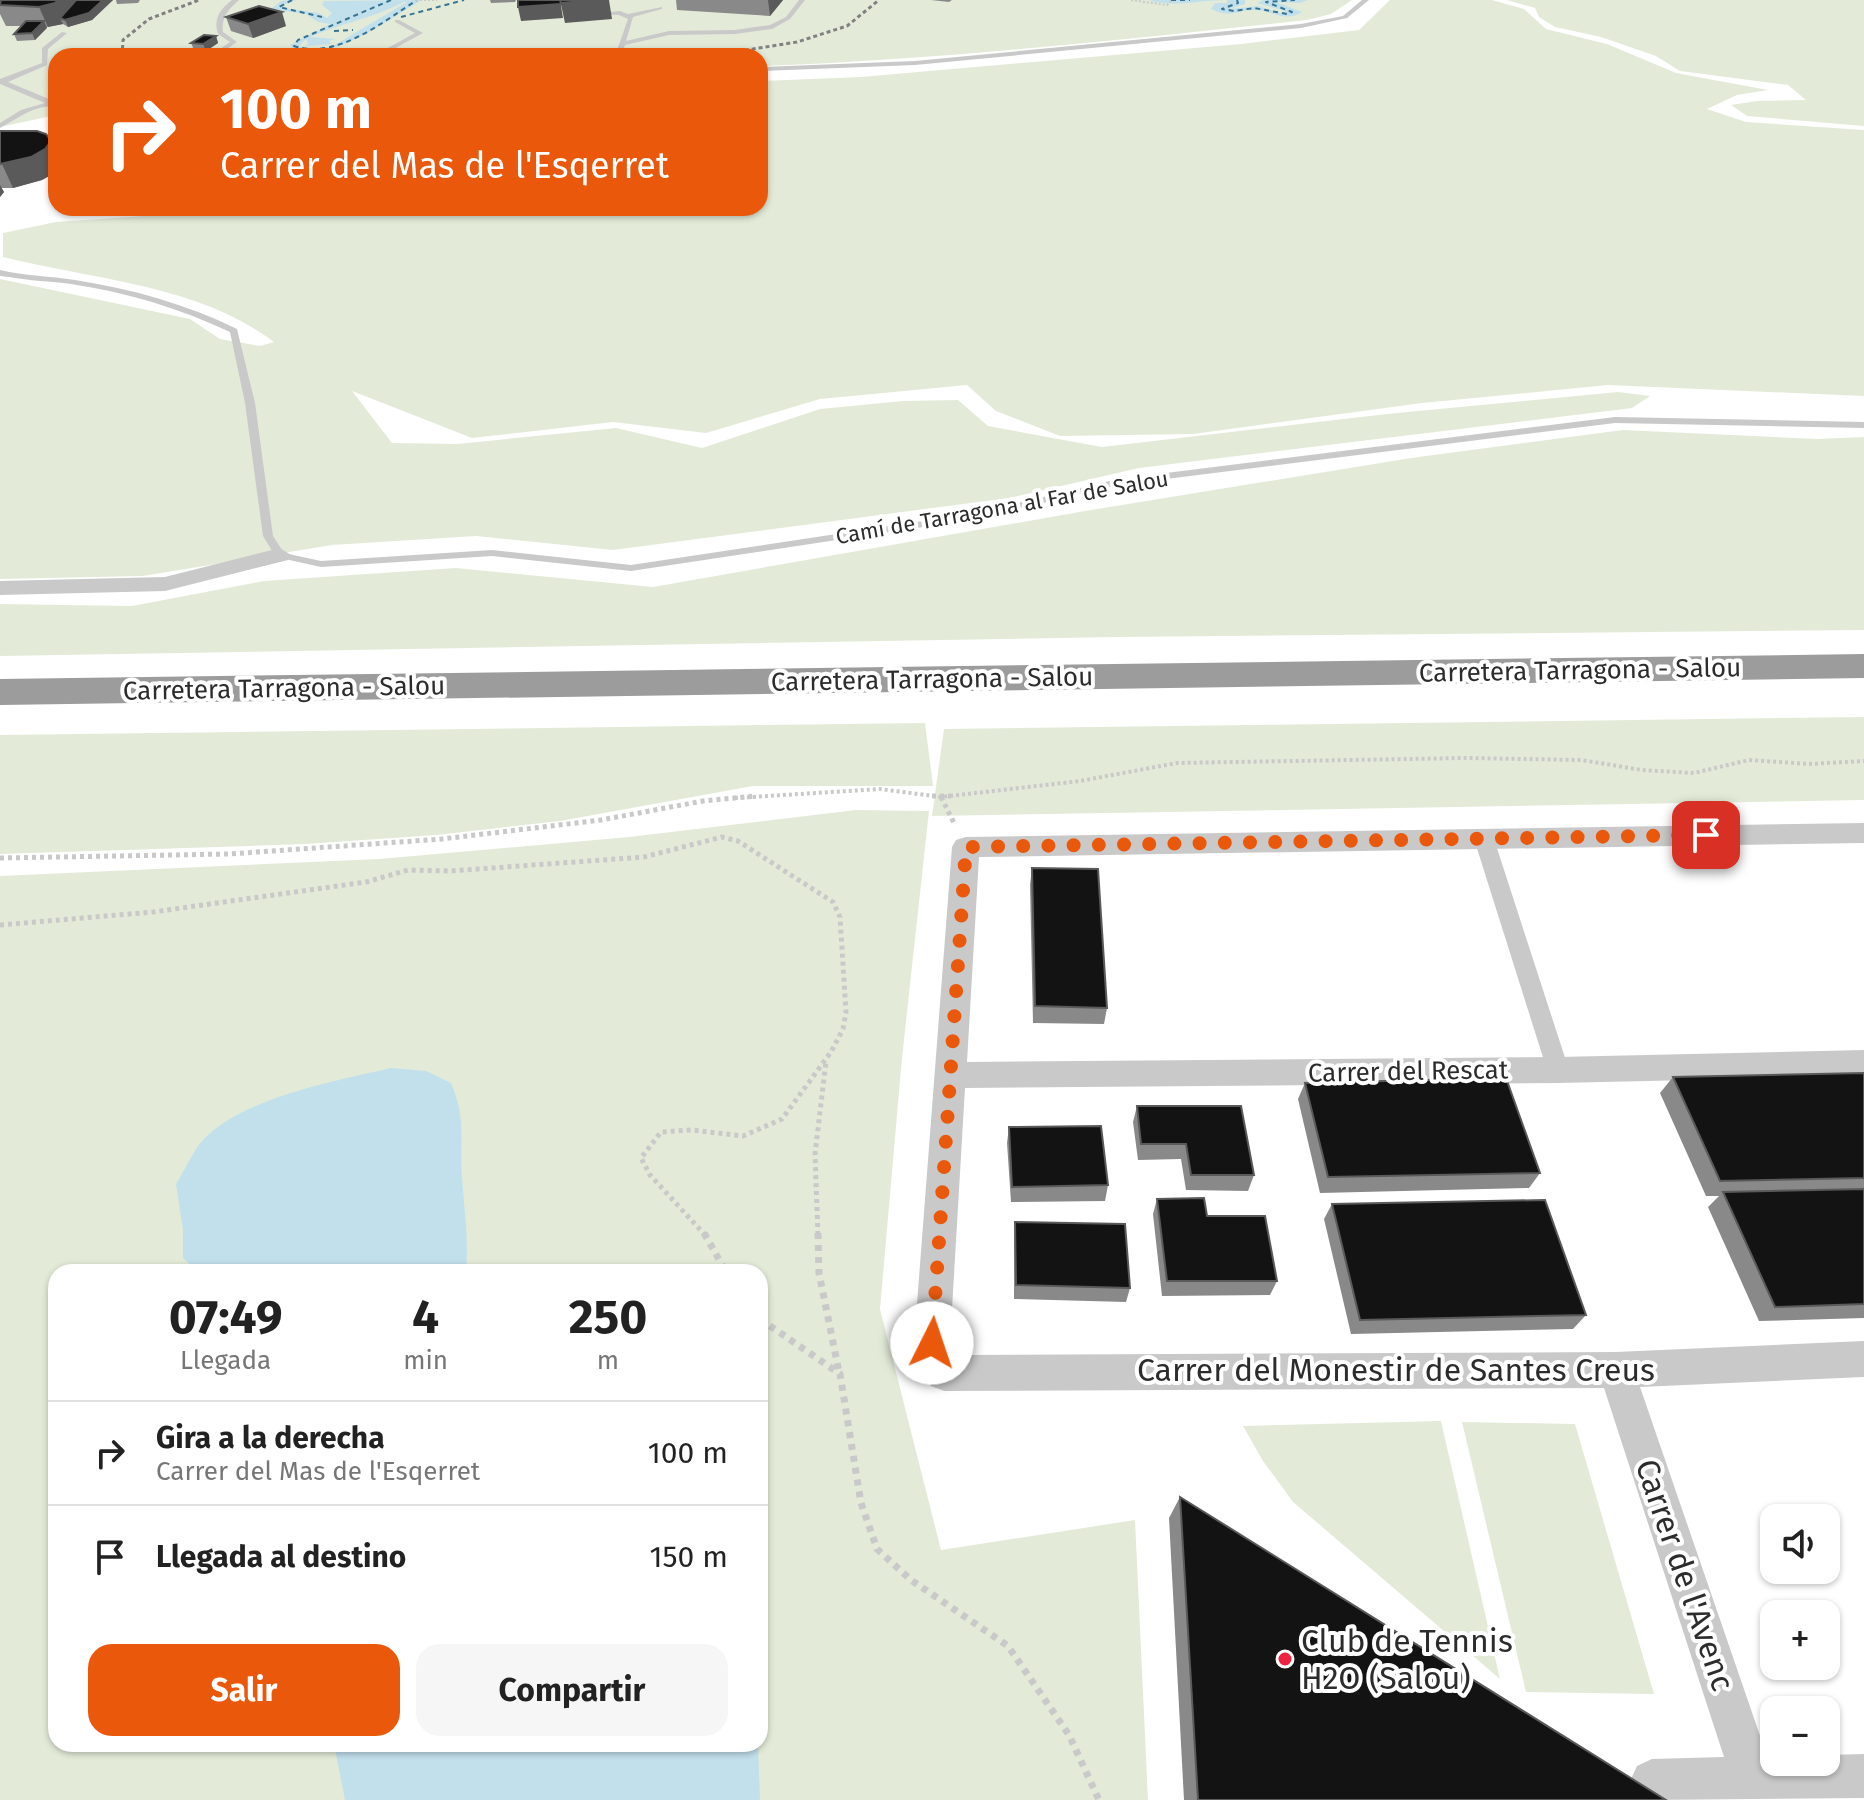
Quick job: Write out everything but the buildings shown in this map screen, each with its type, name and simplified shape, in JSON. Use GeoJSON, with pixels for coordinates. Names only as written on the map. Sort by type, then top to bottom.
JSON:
{"type":"FeatureCollection","features":[{"type":"Feature","properties":{"kind":"highway","name":"Carretera Tarragona - Salou"},"geometry":{"type":"LineString","coordinates":[[0,692],[1864,666]]}},
{"type":"Feature","properties":{"kind":"highway","name":"Carretera Tarragona - Salou"},"geometry":{"type":"LineString","coordinates":[[0,719],[1864,693]]}},
{"type":"Feature","properties":{"kind":"street","name":"Camí de Tarragona al Far de Salou"},"geometry":{"type":"LineString","coordinates":[[0,588],[165,584],[280,555]]}},
{"type":"Feature","properties":{"kind":"street"},"geometry":{"type":"LineString","coordinates":[[951,1075],[966,847],[1864,833]]}},
{"type":"Feature","properties":{"kind":"street"},"geometry":{"type":"LineString","coordinates":[[1484,839],[1558,1070]]}},
{"type":"Feature","properties":{"kind":"street","name":"Carrer del Rescat"},"geometry":{"type":"LineString","coordinates":[[951,1075],[1558,1070],[1864,1063]]}},
{"type":"Feature","properties":{"kind":"street","name":"Carrer del Monestir de Santes Creus"},"geometry":{"type":"LineString","coordinates":[[951,1075],[932,1343],[944,1373],[1616,1370],[1864,1359]]}},
{"type":"Feature","properties":{"kind":"street","name":"Carrer de l'Avenc"},"geometry":{"type":"LineString","coordinates":[[1616,1370],[1753,1779]]}},
{"type":"Feature","properties":{"kind":"street"},"geometry":{"type":"LineString","coordinates":[[1652,1781],[1864,1776]]}},
{"type":"Feature","properties":{"kind":"lane"},"geometry":{"type":"LineString","coordinates":[[225,48],[234,42],[220,33],[219,23],[226,8],[236,0]]}},
{"type":"Feature","properties":{"kind":"lane"},"geometry":{"type":"LineString","coordinates":[[624,43],[669,33],[735,32],[772,27],[788,18],[802,0]]}},
{"type":"Feature","properties":{"kind":"lane"},"geometry":{"type":"LineString","coordinates":[[768,69],[915,63],[1301,26],[1345,17],[1366,0]]}},
{"type":"Feature","properties":{"kind":"lane"},"geometry":{"type":"LineString","coordinates":[[628,16],[660,8]]}},
{"type":"Feature","properties":{"kind":"lane"},"geometry":{"type":"LineString","coordinates":[[589,14],[618,10],[632,20],[622,48]]}},
{"type":"Feature","properties":{"kind":"lane"},"geometry":{"type":"LineString","coordinates":[[392,48],[420,33],[397,21]]}},
{"type":"Feature","properties":{"kind":"lane"},"geometry":{"type":"LineString","coordinates":[[1,81],[45,64],[45,48],[64,33]]}},
{"type":"Feature","properties":{"kind":"lane"},"geometry":{"type":"LineString","coordinates":[[1,81],[48,102]]}},
{"type":"Feature","properties":{"kind":"lane"},"geometry":{"type":"LineString","coordinates":[[0,126],[23,111],[48,105]]}},
{"type":"Feature","properties":{"kind":"lane"},"geometry":{"type":"LineString","coordinates":[[0,273],[72,281],[140,295],[198,312],[234,331],[250,403],[268,536],[280,555]]}},
{"type":"Feature","properties":{"kind":"lane","name":"Camí de Tarragona al Far de Salou"},"geometry":{"type":"LineString","coordinates":[[280,555],[321,564],[492,553],[631,568],[976,516],[1118,482],[1615,420],[1864,425]]}},
{"type":"Feature","properties":{"kind":"path"},"geometry":{"type":"LineString","coordinates":[[416,0],[437,0]]}},
{"type":"Feature","properties":{"kind":"path"},"geometry":{"type":"LineString","coordinates":[[1131,0],[1168,4],[1172,0]]}},
{"type":"Feature","properties":{"kind":"path"},"geometry":{"type":"LineString","coordinates":[[0,858],[229,854],[442,839],[601,820],[703,801],[880,789],[941,797],[1080,781],[1177,763],[1581,760],[1642,770],[1694,773],[1749,760],[1809,764],[1864,761]]}},
{"type":"Feature","properties":{"kind":"path"},"geometry":{"type":"LineString","coordinates":[[0,925],[168,910],[366,882],[408,870],[450,871],[644,857],[722,837],[738,841],[833,902],[840,917],[846,1012],[843,1029],[826,1060],[782,1119],[743,1136],[692,1130],[661,1132],[641,1158],[650,1175],[704,1233],[721,1264]]}},
{"type":"Feature","properties":{"kind":"path"},"geometry":{"type":"LineString","coordinates":[[826,1060],[815,1154],[819,1273],[850,1421],[861,1503],[877,1549],[911,1580],[1008,1646],[1069,1735],[1099,1800]]}},
{"type":"Feature","properties":{"kind":"path"},"geometry":{"type":"LineString","coordinates":[[768,1324],[840,1374]]}},
{"type":"Feature","properties":{"kind":"green space"},"geometry":{"type":"Polygon","coordinates":[[[0,0],[1352,0],[1331,14],[1307,20],[1034,48],[768,66],[768,48],[48,48],[48,117],[0,127],[0,0]]]}},
{"type":"Feature","properties":{"kind":"green space"},"geometry":{"type":"Polygon","coordinates":[[[1390,0],[1492,0],[1524,9],[1546,29],[1607,44],[1676,73],[1768,90],[1737,95],[1707,109],[1746,122],[1864,130],[1864,396],[1608,385],[1422,403],[1193,434],[1060,436],[996,411],[967,385],[820,399],[706,433],[613,422],[472,438],[352,391],[392,443],[457,444],[616,428],[702,448],[820,409],[903,401],[958,400],[988,426],[1102,447],[1387,414],[1618,392],[1650,396],[1632,408],[1139,468],[1009,498],[613,550],[476,536],[332,545],[143,576],[0,579],[0,279],[190,319],[220,339],[260,346],[274,342],[212,307],[178,296],[3,257],[3,233],[56,222],[144,216],[768,216],[768,81],[861,77],[1241,44],[1359,30],[1390,0]]]}},
{"type":"Feature","properties":{"kind":"green space"},"geometry":{"type":"Polygon","coordinates":[[[1507,0],[1864,0],[1864,126],[1747,116],[1731,105],[1806,100],[1788,85],[1680,71],[1656,56],[1601,37],[1555,27],[1539,17],[1535,8],[1507,0]]]}},
{"type":"Feature","properties":{"kind":"green space"},"geometry":{"type":"Polygon","coordinates":[[[1623,430],[1817,439],[1864,437],[1864,630],[1117,637],[0,656],[0,604],[132,606],[264,581],[456,568],[653,587],[1085,511],[1411,458],[1623,430]]]}},
{"type":"Feature","properties":{"kind":"green space"},"geometry":{"type":"Polygon","coordinates":[[[1864,717],[1864,800],[932,816],[944,729],[1864,717]]]}},
{"type":"Feature","properties":{"kind":"green space"},"geometry":{"type":"Polygon","coordinates":[[[925,723],[933,786],[753,786],[560,821],[436,835],[306,844],[0,854],[0,735],[925,723]]]}},
{"type":"Feature","properties":{"kind":"green space"},"geometry":{"type":"Polygon","coordinates":[[[856,810],[929,811],[902,1058],[880,1309],[941,1550],[1135,1520],[1148,1800],[0,1800],[0,876],[379,859],[629,837],[856,810]]]}},
{"type":"Feature","properties":{"kind":"green space"},"geometry":{"type":"Polygon","coordinates":[[[1441,1421],[1500,1679],[1293,1502],[1263,1461],[1243,1426],[1441,1421]]]}},
{"type":"Feature","properties":{"kind":"green space"},"geometry":{"type":"Polygon","coordinates":[[[1462,1422],[1575,1424],[1654,1694],[1526,1692],[1462,1422]]]}},
{"type":"Feature","properties":{"kind":"water"},"geometry":{"type":"Polygon","coordinates":[[[297,0],[283,5],[283,8],[319,13],[327,18],[332,13],[322,5],[324,1],[422,0],[362,36],[332,48],[324,48],[333,46],[407,2],[310,37],[336,39],[329,41],[332,44],[305,46],[308,44],[306,39],[298,47],[309,48],[292,48],[290,45],[330,24],[318,22],[306,14],[271,9],[281,1],[297,0]]]}},
{"type":"Feature","properties":{"kind":"water"},"geometry":{"type":"Polygon","coordinates":[[[1149,0],[1227,0],[1176,4],[1149,0]]]}},
{"type":"Feature","properties":{"kind":"water"},"geometry":{"type":"Polygon","coordinates":[[[1227,0],[1245,0],[1245,4],[1229,9],[1258,6],[1283,14],[1285,11],[1257,3],[1263,0],[1308,0],[1300,3],[1276,2],[1302,12],[1290,16],[1257,10],[1230,13],[1211,9],[1215,3],[1227,3],[1227,0]]]}},
{"type":"Feature","properties":{"kind":"water"},"geometry":{"type":"Polygon","coordinates":[[[391,1068],[426,1071],[451,1083],[459,1108],[461,1130],[466,1264],[189,1264],[183,1258],[183,1230],[176,1184],[202,1141],[240,1113],[317,1085],[391,1068]]]}},
{"type":"Feature","properties":{"kind":"water"},"geometry":{"type":"Polygon","coordinates":[[[336,1752],[758,1752],[760,1800],[345,1800],[336,1752]]]}},
{"type":"Feature","properties":{"kind":"ferry route"},"geometry":{"type":"LineString","coordinates":[[292,0],[279,7],[322,17]]}},
{"type":"Feature","properties":{"kind":"ferry route"},"geometry":{"type":"LineString","coordinates":[[305,48],[294,46],[298,40],[391,0]]}},
{"type":"Feature","properties":{"kind":"ferry route"},"geometry":{"type":"LineString","coordinates":[[326,48],[374,28],[417,0]]}},
{"type":"Feature","properties":{"kind":"ferry route"},"geometry":{"type":"LineString","coordinates":[[401,17],[464,0]]}},
{"type":"Feature","properties":{"kind":"ferry route"},"geometry":{"type":"LineString","coordinates":[[1171,0],[1190,0]]}},
{"type":"Feature","properties":{"kind":"ferry route"},"geometry":{"type":"LineString","coordinates":[[1237,0],[1238,3],[1222,9],[1254,8],[1287,14],[1292,12],[1266,2],[1295,0]]}},
{"type":"Feature","properties":{"kind":"ferry route"},"geometry":{"type":"LineString","coordinates":[[334,31],[353,30]]}},
{"type":"Feature","properties":{"kind":"railway"},"geometry":{"type":"LineString","coordinates":[[122,48],[123,40],[149,19],[199,0]]}},
{"type":"Feature","properties":{"kind":"railway"},"geometry":{"type":"LineString","coordinates":[[759,48],[797,42],[847,26],[879,0]]}},
{"type":"Feature","properties":{"kind":"place","name":"Club de Tennis H2O (Salou)"},"geometry":{"type":"Point","coordinates":[1285,1659]}},
{"type":"Feature","properties":{"kind":"route"},"geometry":{"type":"LineString","coordinates":[[932,1343],[966,847],[1706,835]]}}]}
